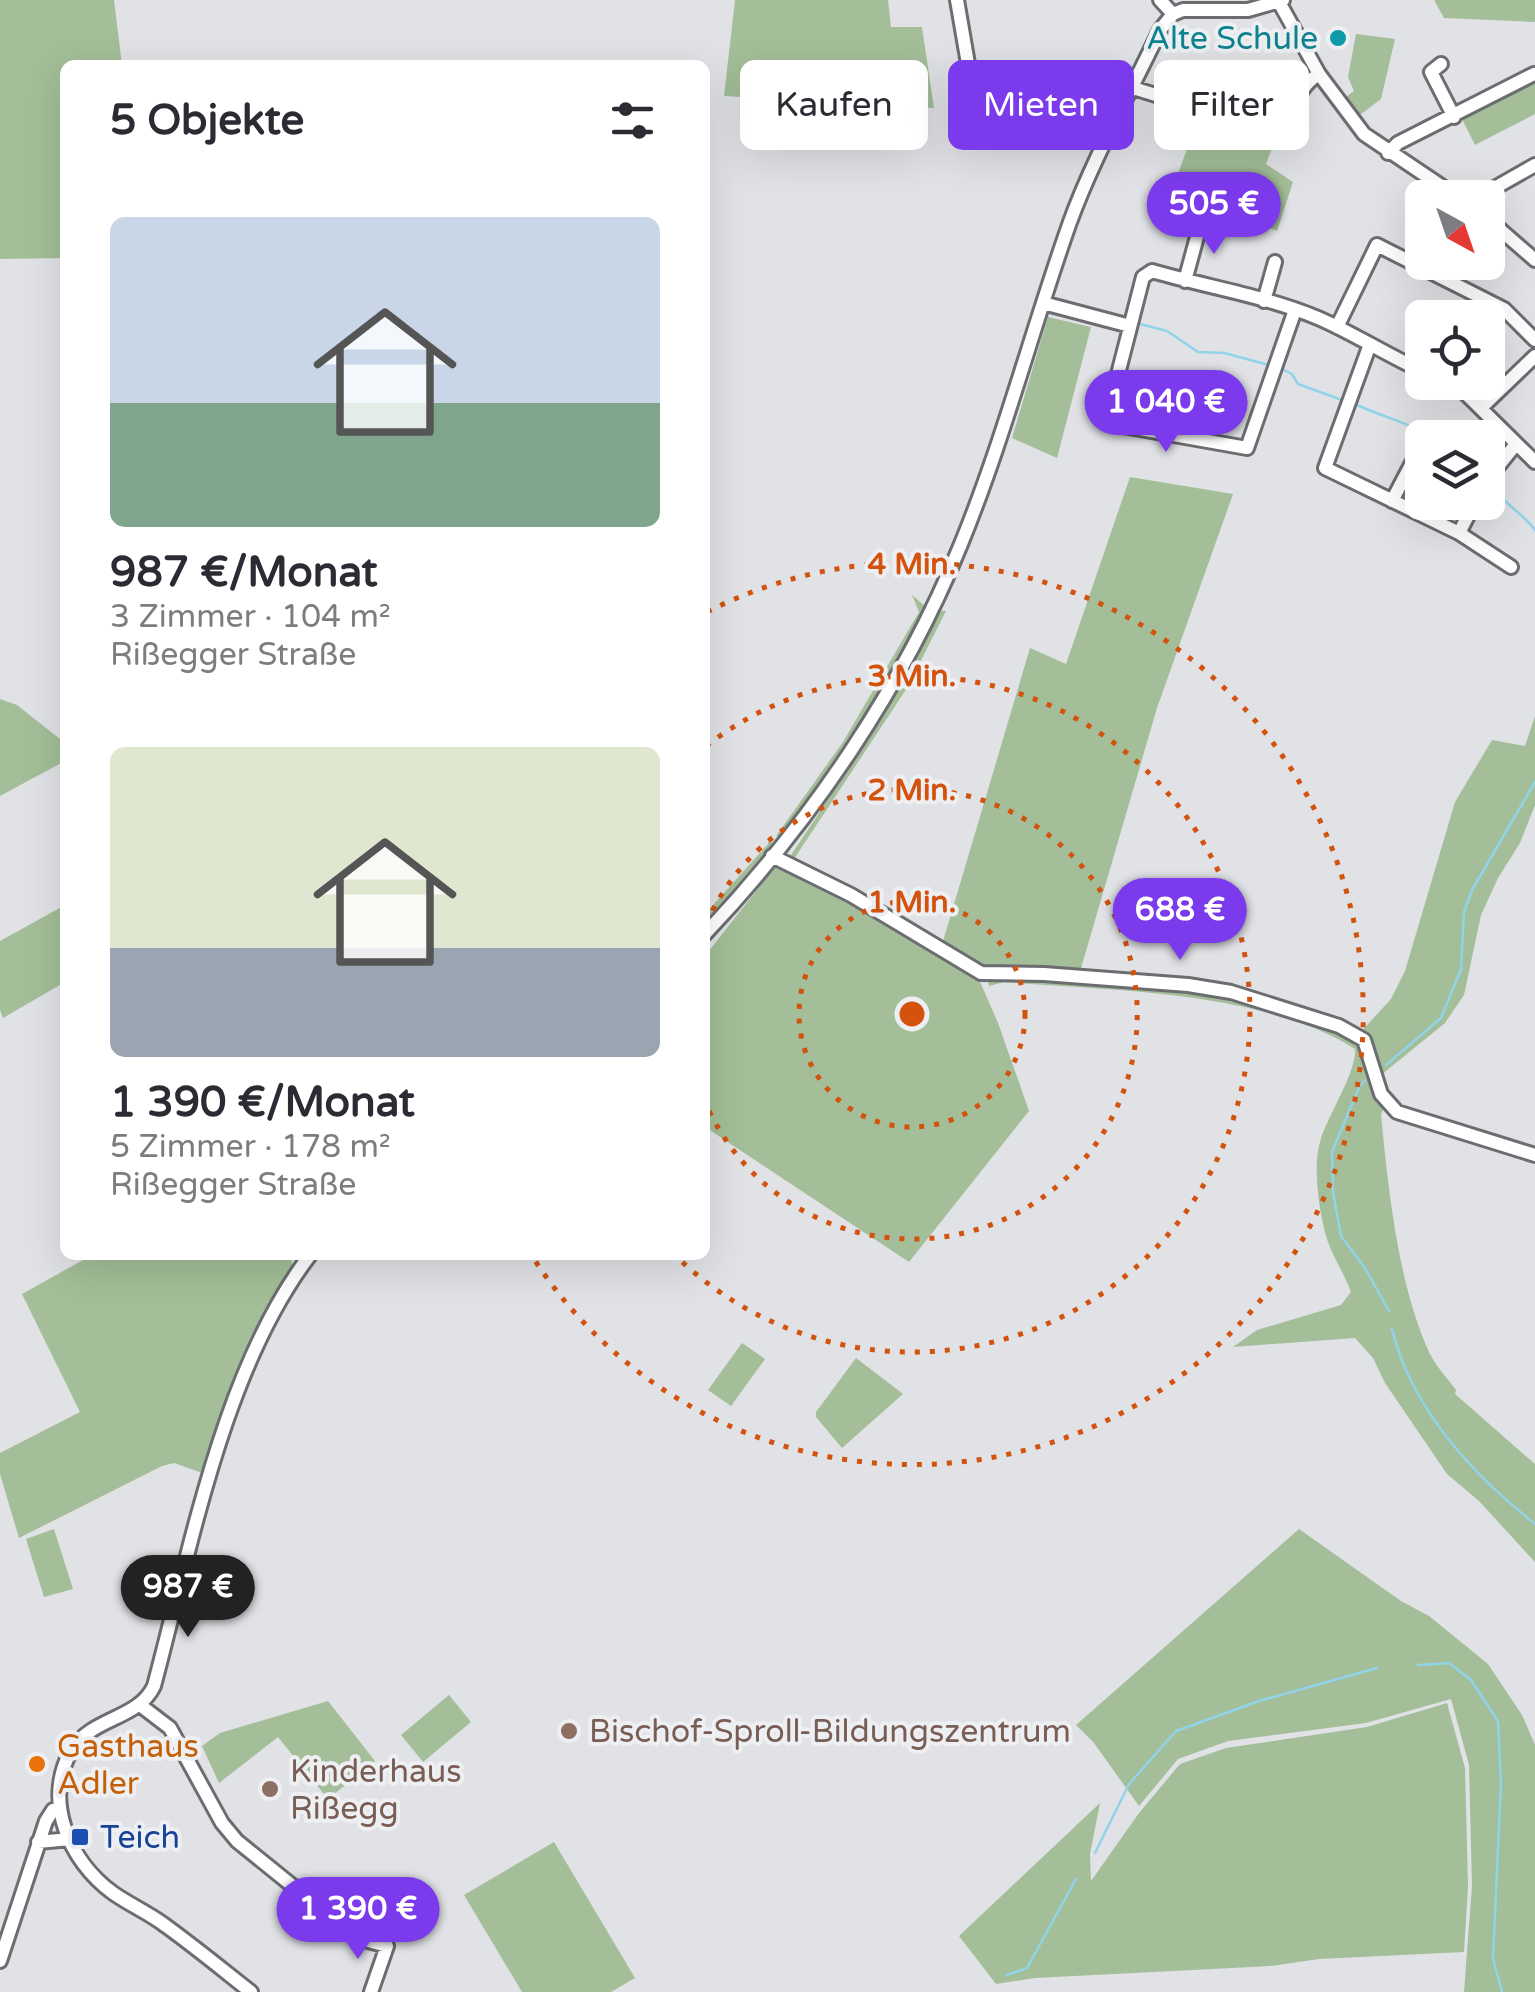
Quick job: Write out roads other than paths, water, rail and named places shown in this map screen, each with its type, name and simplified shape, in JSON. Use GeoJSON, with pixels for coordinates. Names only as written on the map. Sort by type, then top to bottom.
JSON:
{"type":"FeatureCollection","features":[{"type":"Feature","properties":{"kind":"street"},"geometry":{"type":"LineString","coordinates":[[957,0],[967,60]]}},
{"type":"Feature","properties":{"kind":"street"},"geometry":{"type":"LineString","coordinates":[[1160,0],[1173,14]]}},
{"type":"Feature","properties":{"kind":"street"},"geometry":{"type":"LineString","coordinates":[[1134,86],[1160,30],[1173,14],[1193,9],[1260,9],[1281,1],[1319,74],[1352,120],[1388,152],[1432,180]]}},
{"type":"Feature","properties":{"kind":"street"},"geometry":{"type":"LineString","coordinates":[[1441,64],[1430,72],[1454,116]]}},
{"type":"Feature","properties":{"kind":"street"},"geometry":{"type":"LineString","coordinates":[[1134,88],[1269,130],[1282,121],[1306,83],[1319,74]]}},
{"type":"Feature","properties":{"kind":"street"},"geometry":{"type":"LineString","coordinates":[[1388,152],[1398,143],[1534,74]]}},
{"type":"Feature","properties":{"kind":"street"},"geometry":{"type":"LineString","coordinates":[[710,928],[772,856],[842,762],[934,604],[961,545],[1043,303],[1102,150]]}},
{"type":"Feature","properties":{"kind":"street"},"geometry":{"type":"LineString","coordinates":[[1505,182],[1535,165]]}},
{"type":"Feature","properties":{"kind":"street"},"geometry":{"type":"LineString","coordinates":[[1185,280],[1200,222]]}},
{"type":"Feature","properties":{"kind":"street"},"geometry":{"type":"LineString","coordinates":[[1505,234],[1535,260]]}},
{"type":"Feature","properties":{"kind":"street"},"geometry":{"type":"LineString","coordinates":[[1336,327],[1377,245],[1504,309],[1535,340]]}},
{"type":"Feature","properties":{"kind":"street"},"geometry":{"type":"LineString","coordinates":[[1264,301],[1275,262]]}},
{"type":"Feature","properties":{"kind":"street"},"geometry":{"type":"LineString","coordinates":[[1295,310],[1247,448],[1117,425],[1107,416],[1144,277],[1152,271],[1295,310],[1405,363]]}},
{"type":"Feature","properties":{"kind":"street"},"geometry":{"type":"LineString","coordinates":[[1043,303],[1130,326]]}},
{"type":"Feature","properties":{"kind":"street"},"geometry":{"type":"LineString","coordinates":[[1369,346],[1325,468],[1459,533],[1511,566]]}},
{"type":"Feature","properties":{"kind":"street"},"geometry":{"type":"LineString","coordinates":[[1482,408],[1535,356]]}},
{"type":"Feature","properties":{"kind":"street"},"geometry":{"type":"LineString","coordinates":[[1182,436],[1192,394]]}},
{"type":"Feature","properties":{"kind":"street"},"geometry":{"type":"LineString","coordinates":[[1473,400],[1535,462]]}},
{"type":"Feature","properties":{"kind":"street"},"geometry":{"type":"LineString","coordinates":[[1505,458],[1516,444]]}},
{"type":"Feature","properties":{"kind":"street"},"geometry":{"type":"LineString","coordinates":[[1392,501],[1405,476]]}},
{"type":"Feature","properties":{"kind":"street"},"geometry":{"type":"LineString","coordinates":[[1459,533],[1466,520]]}},
{"type":"Feature","properties":{"kind":"street"},"geometry":{"type":"LineString","coordinates":[[772,856],[850,895],[981,973],[1188,985],[1231,992],[1339,1026],[1364,1040],[1381,1094],[1397,1112],[1535,1155]]}},
{"type":"Feature","properties":{"kind":"street"},"geometry":{"type":"LineString","coordinates":[[251,1992],[166,1926],[112,1892],[70,1839],[58,1795],[62,1771],[79,1740],[94,1727],[140,1705],[154,1686],[211,1476],[242,1380],[263,1330],[307,1260]]}},
{"type":"Feature","properties":{"kind":"street"},"geometry":{"type":"LineString","coordinates":[[140,1705],[170,1728],[222,1823],[237,1841],[357,1938],[387,1946],[371,1992]]}},
{"type":"Feature","properties":{"kind":"street"},"geometry":{"type":"LineString","coordinates":[[1,1955],[48,1815],[59,1808]]}},
{"type":"Feature","properties":{"kind":"street"},"geometry":{"type":"LineString","coordinates":[[38,1842],[70,1839]]}},
{"type":"Feature","properties":{"kind":"waterway"},"geometry":{"type":"LineString","coordinates":[[1140,324],[1167,331],[1198,352],[1224,353],[1269,365]]}},
{"type":"Feature","properties":{"kind":"waterway"},"geometry":{"type":"LineString","coordinates":[[1282,369],[1292,374],[1298,384],[1342,400]]}},
{"type":"Feature","properties":{"kind":"waterway"},"geometry":{"type":"LineString","coordinates":[[1357,405],[1405,424]]}},
{"type":"Feature","properties":{"kind":"waterway"},"geometry":{"type":"LineString","coordinates":[[1505,501],[1535,530]]}},
{"type":"Feature","properties":{"kind":"waterway"},"geometry":{"type":"LineString","coordinates":[[1386,1065],[1441,1018],[1461,969],[1464,912],[1472,890],[1535,782]]}},
{"type":"Feature","properties":{"kind":"waterway"},"geometry":{"type":"LineString","coordinates":[[1365,1081],[1332,1152],[1333,1192],[1341,1236],[1389,1311]]}},
{"type":"Feature","properties":{"kind":"waterway"},"geometry":{"type":"LineString","coordinates":[[1392,1329],[1414,1387],[1447,1438],[1489,1484],[1535,1524]]}},
{"type":"Feature","properties":{"kind":"waterway"},"geometry":{"type":"LineString","coordinates":[[1418,1665],[1449,1663],[1471,1680],[1498,1721],[1501,1784],[1493,1958],[1502,1992]]}},
{"type":"Feature","properties":{"kind":"waterway"},"geometry":{"type":"LineString","coordinates":[[1095,1853],[1129,1784],[1176,1731],[1259,1701],[1377,1668]]}},
{"type":"Feature","properties":{"kind":"waterway"},"geometry":{"type":"LineString","coordinates":[[1007,1975],[1027,1968],[1076,1879]]}},
{"type":"Feature","properties":{"kind":"place","name":"Alte Schule"},"geometry":{"type":"Point","coordinates":[1338,38]}},
{"type":"Feature","properties":{"kind":"place","name":"Bischof-Sproll-Bildungszentrum"},"geometry":{"type":"Point","coordinates":[569,1731]}},
{"type":"Feature","properties":{"kind":"place","name":"Gasthaus Adler"},"geometry":{"type":"Point","coordinates":[37,1764]}},
{"type":"Feature","properties":{"kind":"place","name":"Kinderhaus Rißegg"},"geometry":{"type":"Point","coordinates":[270,1789]}},
{"type":"Feature","properties":{"kind":"place","name":"Teich"},"geometry":{"type":"Point","coordinates":[80,1837]}}]}
